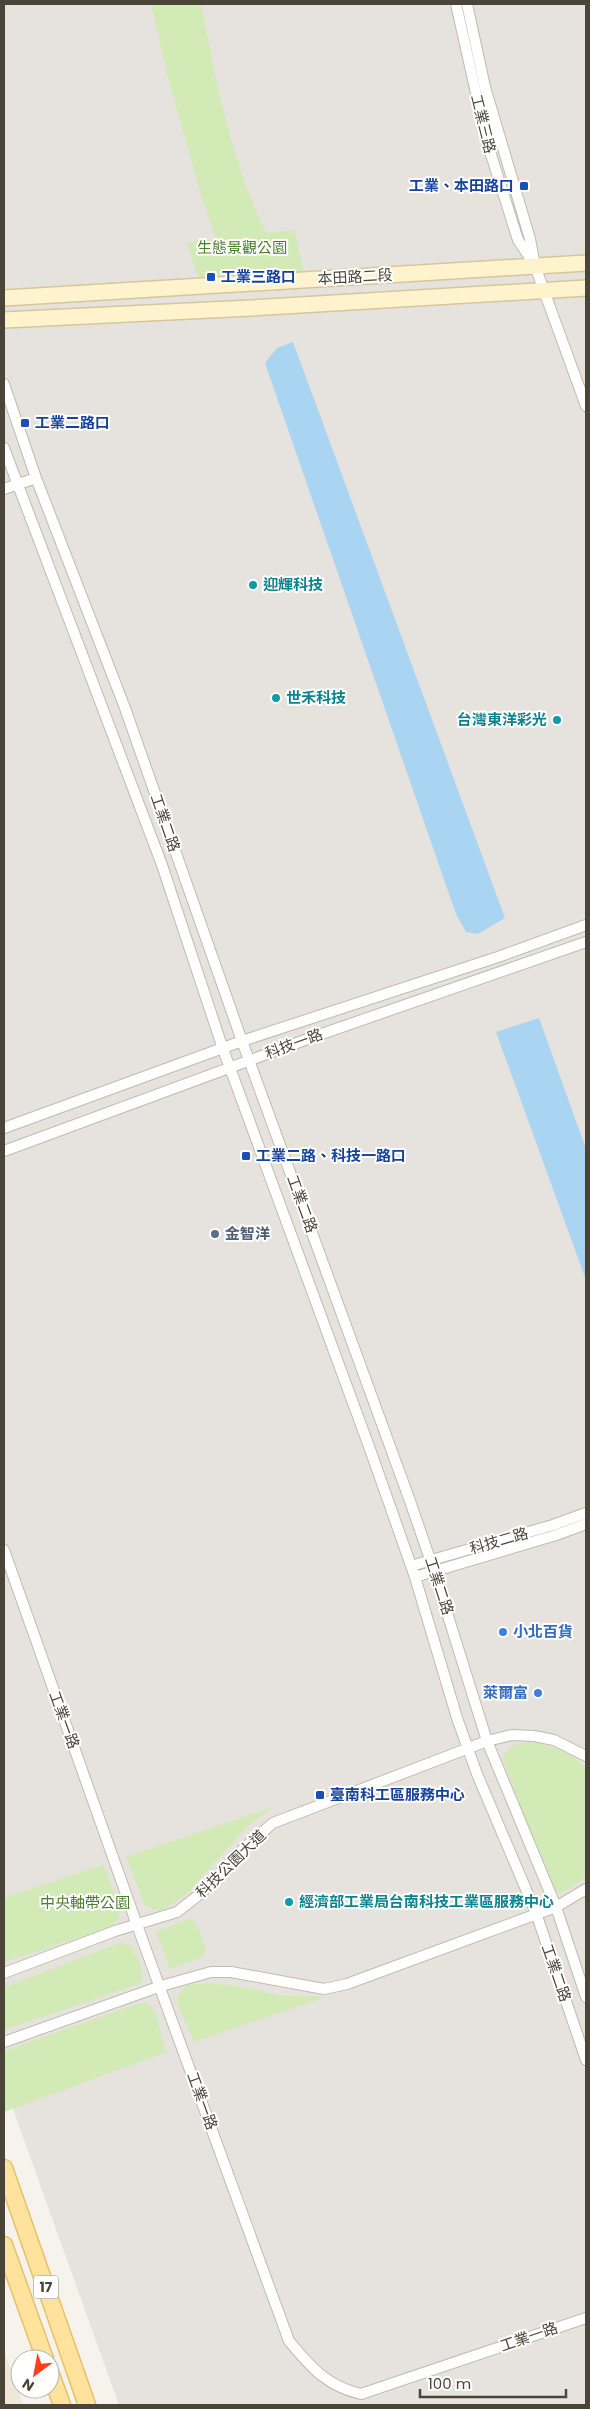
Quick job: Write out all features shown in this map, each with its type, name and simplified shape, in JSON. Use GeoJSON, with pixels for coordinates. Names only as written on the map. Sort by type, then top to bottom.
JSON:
{"type":"FeatureCollection","features":[{"type":"Feature","properties":{"kind":"main road","name":"17"},"geometry":{"type":"LineString","coordinates":[[4,2168],[88,2405]]}},
{"type":"Feature","properties":{"kind":"main road","name":"17"},"geometry":{"type":"LineString","coordinates":[[4,2245],[41,2349]]}},
{"type":"Feature","properties":{"kind":"street","name":"工業三路"},"geometry":{"type":"LineString","coordinates":[[456,4],[485,134],[518,238],[535,266]]}},
{"type":"Feature","properties":{"kind":"street","name":"工業三路"},"geometry":{"type":"LineString","coordinates":[[468,4],[488,98],[530,239],[535,266],[586,406]]}},
{"type":"Feature","properties":{"kind":"street"},"geometry":{"type":"LineString","coordinates":[[477,100],[488,98]]}},
{"type":"Feature","properties":{"kind":"street"},"geometry":{"type":"LineString","coordinates":[[485,134],[497,130]]}},
{"type":"Feature","properties":{"kind":"street","name":"本田路二段"},"geometry":{"type":"LineString","coordinates":[[4,298],[586,263]]}},
{"type":"Feature","properties":{"kind":"street","name":"本田路二段"},"geometry":{"type":"LineString","coordinates":[[4,320],[251,308],[586,288]]}},
{"type":"Feature","properties":{"kind":"street","name":"工業二路"},"geometry":{"type":"LineString","coordinates":[[4,384],[36,478],[125,708],[242,1042],[433,1566],[487,1741],[556,1907],[586,1997]]}},
{"type":"Feature","properties":{"kind":"street","name":"工業二路"},"geometry":{"type":"LineString","coordinates":[[4,448],[16,485],[162,865],[223,1049],[415,1577],[457,1718],[536,1913],[586,2060]]}},
{"type":"Feature","properties":{"kind":"street"},"geometry":{"type":"LineString","coordinates":[[4,489],[36,478]]}},
{"type":"Feature","properties":{"kind":"street","name":"科技一路"},"geometry":{"type":"LineString","coordinates":[[4,1128],[242,1042],[498,957],[586,925]]}},
{"type":"Feature","properties":{"kind":"street","name":"科技一路"},"geometry":{"type":"LineString","coordinates":[[4,1151],[250,1060],[586,942]]}},
{"type":"Feature","properties":{"kind":"street","name":"科技二路"},"geometry":{"type":"LineString","coordinates":[[415,1577],[433,1566],[586,1513]]}},
{"type":"Feature","properties":{"kind":"street","name":"科技二路"},"geometry":{"type":"LineString","coordinates":[[411,1566],[433,1566],[556,1535],[586,1524]]}},
{"type":"Feature","properties":{"kind":"street","name":"工業一路"},"geometry":{"type":"LineString","coordinates":[[4,1550],[137,1925],[161,1986],[289,2341],[316,2373],[343,2390],[361,2394],[586,2318]]}},
{"type":"Feature","properties":{"kind":"street","name":"科技公園大道"},"geometry":{"type":"LineString","coordinates":[[4,1973],[115,1931],[177,1912],[188,1905],[243,1849],[273,1823],[468,1748],[512,1735],[534,1736],[554,1740],[573,1748],[586,1757]]}},
{"type":"Feature","properties":{"kind":"street"},"geometry":{"type":"LineString","coordinates":[[4,2042],[161,1986],[211,1972],[224,1972],[314,1987],[332,1987],[347,1984],[556,1907],[586,1889]]}},
{"type":"Feature","properties":{"kind":"shaded area"},"geometry":{"type":"Polygon","coordinates":[[[4,4],[586,4],[586,2405],[119,2405],[4,2084],[4,4]]]}},
{"type":"Feature","properties":{"kind":"shaded area"},"geometry":{"type":"Polygon","coordinates":[[[4,2350],[10,2367],[10,2399],[21,2399],[23,2405],[4,2405],[4,2350]]]}},
{"type":"Feature","properties":{"kind":"green space","name":"生態景觀公園"},"geometry":{"type":"Polygon","coordinates":[[[151,4],[201,4],[226,121],[243,178],[266,233],[294,230],[304,273],[198,277],[187,243],[216,239],[203,202],[168,78],[151,4]]]}},
{"type":"Feature","properties":{"kind":"green space"},"geometry":{"type":"Polygon","coordinates":[[[532,1742],[561,1751],[574,1758],[586,1768],[586,1877],[561,1893],[554,1890],[548,1883],[503,1759],[508,1750],[514,1745],[532,1742]]]}},
{"type":"Feature","properties":{"kind":"green space","name":"中央軸帶公園"},"geometry":{"type":"Polygon","coordinates":[[[273,1807],[246,1827],[186,1895],[162,1910],[151,1909],[145,1905],[126,1857],[273,1807]]]}},
{"type":"Feature","properties":{"kind":"green space","name":"中央軸帶公園"},"geometry":{"type":"Polygon","coordinates":[[[103,1865],[120,1908],[119,1917],[112,1927],[4,1962],[4,1898],[103,1865]]]}},
{"type":"Feature","properties":{"kind":"green space","name":"中央軸帶公園"},"geometry":{"type":"Polygon","coordinates":[[[189,1919],[196,1923],[206,1949],[202,1957],[170,1969],[156,1932],[189,1919]]]}},
{"type":"Feature","properties":{"kind":"green space","name":"中央軸帶公園"},"geometry":{"type":"Polygon","coordinates":[[[120,1943],[130,1945],[140,1962],[143,1980],[136,1985],[4,2030],[4,1987],[120,1943]]]}},
{"type":"Feature","properties":{"kind":"green space"},"geometry":{"type":"Polygon","coordinates":[[[210,1983],[248,1988],[277,1995],[326,1997],[194,2042],[177,2003],[178,1996],[187,1985],[210,1983]]]}},
{"type":"Feature","properties":{"kind":"green space"},"geometry":{"type":"Polygon","coordinates":[[[147,2003],[155,2011],[166,2052],[4,2112],[4,2051],[137,2004],[147,2003]]]}},
{"type":"Feature","properties":{"kind":"water"},"geometry":{"type":"Polygon","coordinates":[[[293,342],[505,918],[478,934],[466,932],[456,914],[265,363],[277,348],[293,342]]]}},
{"type":"Feature","properties":{"kind":"water"},"geometry":{"type":"Polygon","coordinates":[[[539,1018],[586,1149],[586,1280],[496,1032],[539,1018]]]}},
{"type":"Feature","properties":{"kind":"place","name":"工業、本田路口"},"geometry":{"type":"Point","coordinates":[524,186]}},
{"type":"Feature","properties":{"kind":"place","name":"工業三路口"},"geometry":{"type":"Point","coordinates":[211,277]}},
{"type":"Feature","properties":{"kind":"place","name":"工業二路口"},"geometry":{"type":"Point","coordinates":[25,423]}},
{"type":"Feature","properties":{"kind":"place","name":"迎輝科技"},"geometry":{"type":"Point","coordinates":[253,585]}},
{"type":"Feature","properties":{"kind":"place","name":"世禾科技"},"geometry":{"type":"Point","coordinates":[276,698]}},
{"type":"Feature","properties":{"kind":"place","name":"台灣東洋彩光"},"geometry":{"type":"Point","coordinates":[557,720]}},
{"type":"Feature","properties":{"kind":"place","name":"工業二路、科技一路口"},"geometry":{"type":"Point","coordinates":[246,1156]}},
{"type":"Feature","properties":{"kind":"place","name":"金智洋"},"geometry":{"type":"Point","coordinates":[215,1234]}},
{"type":"Feature","properties":{"kind":"place","name":"小北百貨"},"geometry":{"type":"Point","coordinates":[503,1632]}},
{"type":"Feature","properties":{"kind":"place","name":"萊爾富"},"geometry":{"type":"Point","coordinates":[538,1693]}},
{"type":"Feature","properties":{"kind":"place","name":"臺南科工區服務中心"},"geometry":{"type":"Point","coordinates":[320,1795]}},
{"type":"Feature","properties":{"kind":"place","name":"經濟部工業局台南科技工業區服務中心"},"geometry":{"type":"Point","coordinates":[289,1902]}}]}
